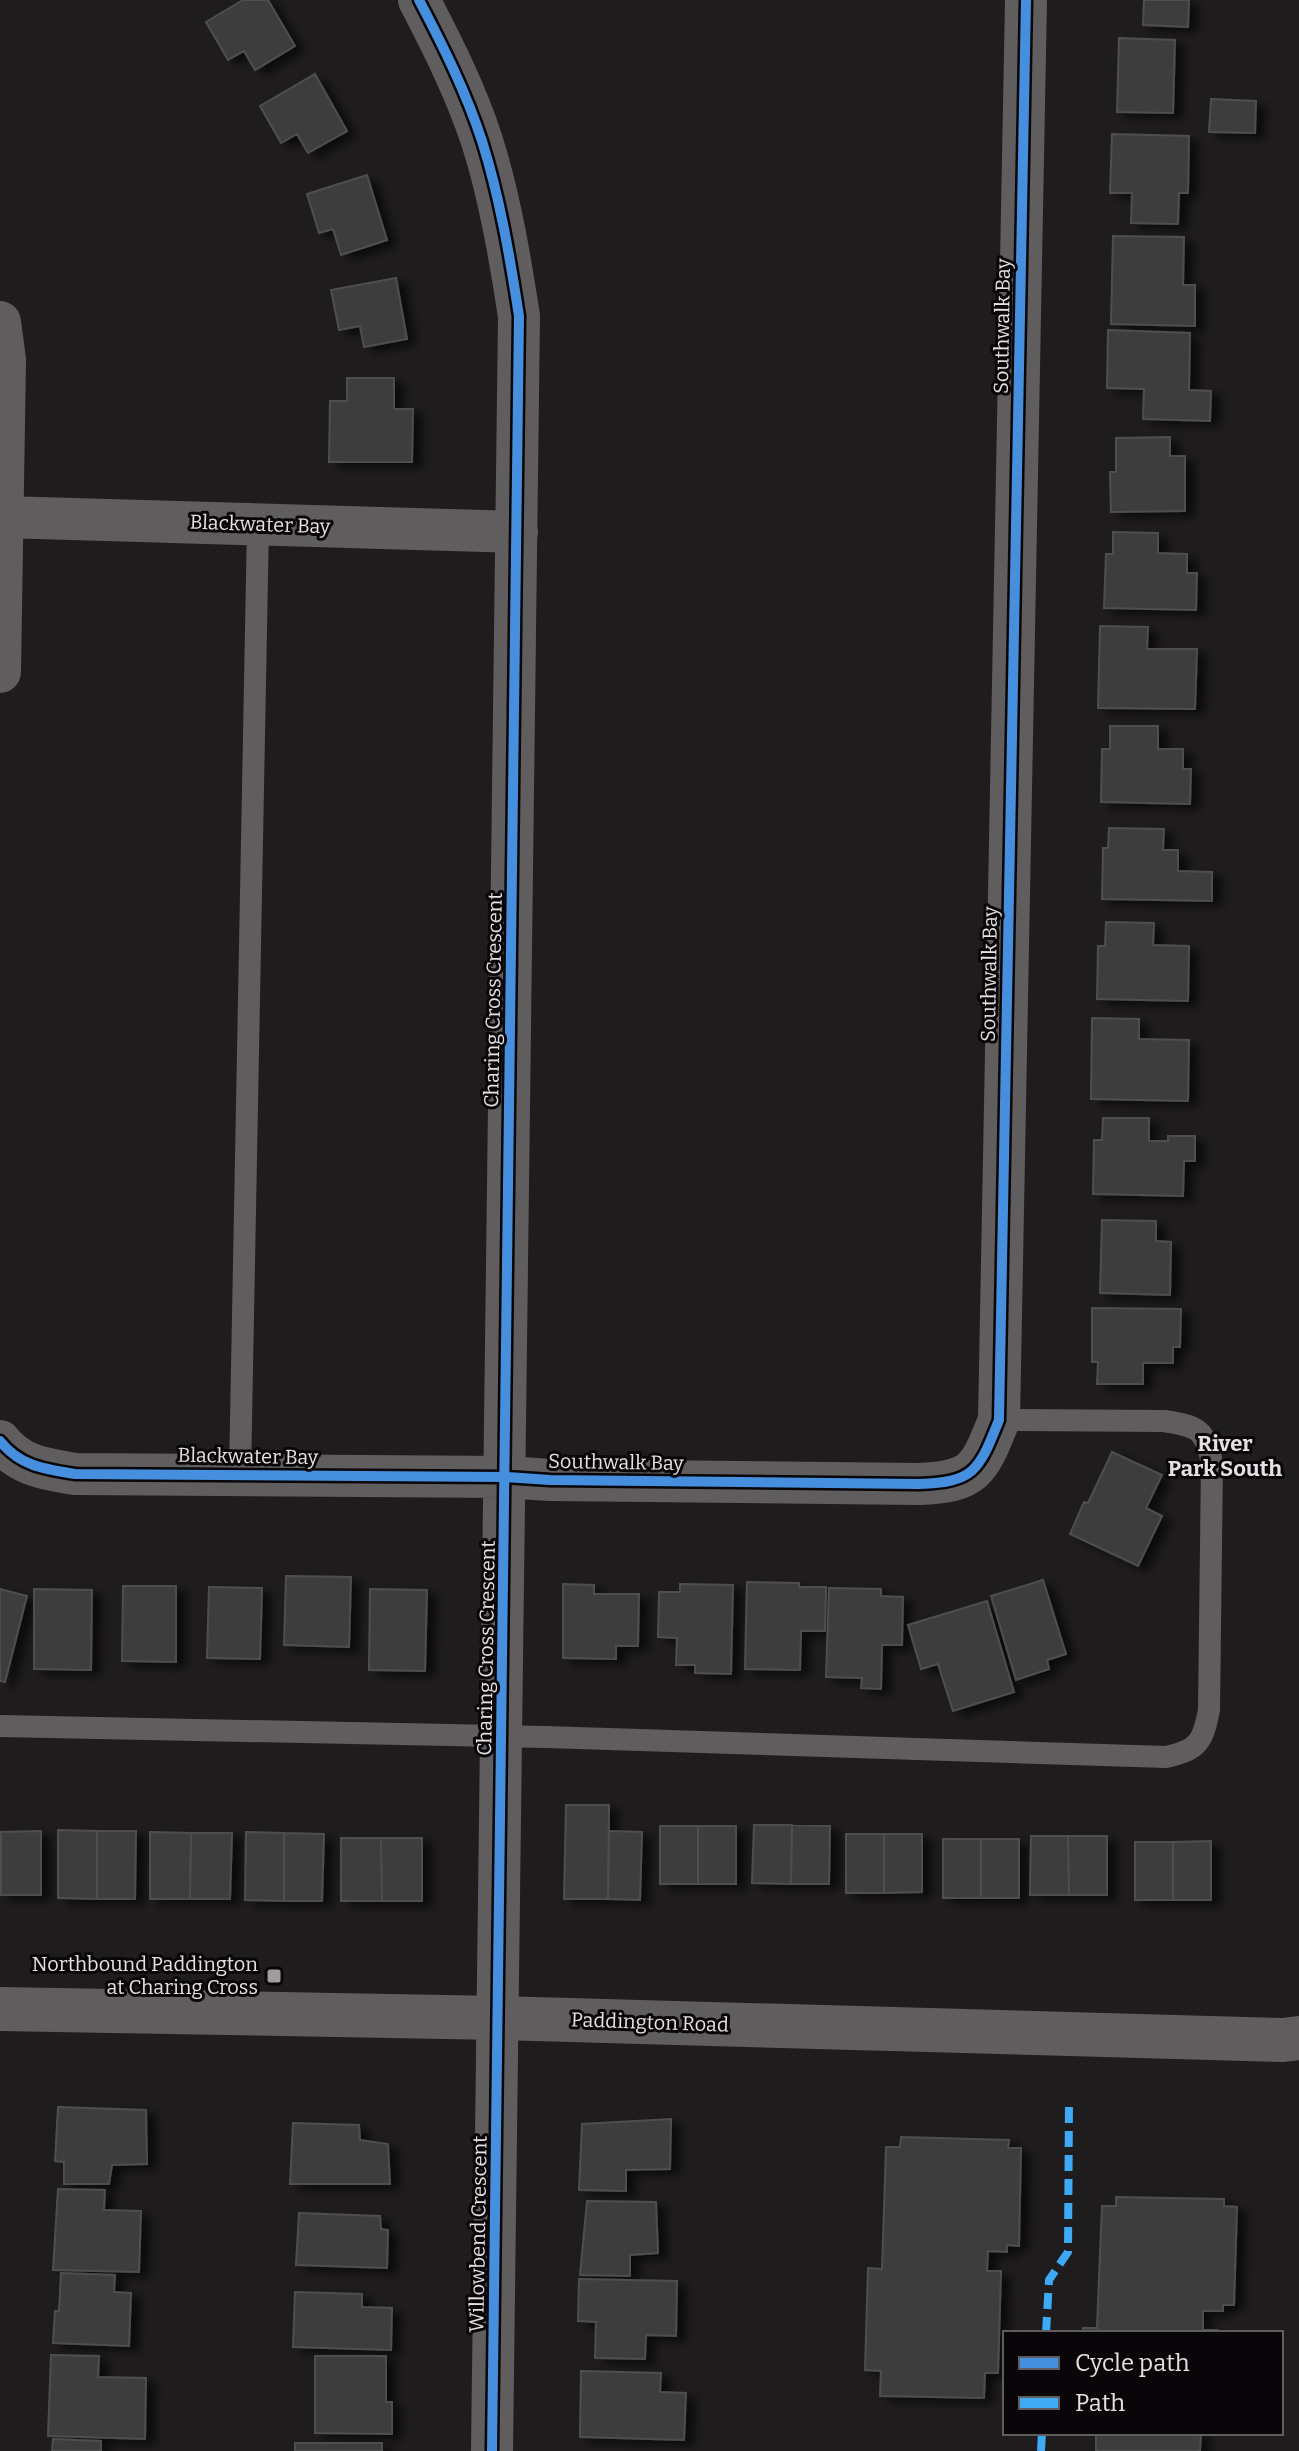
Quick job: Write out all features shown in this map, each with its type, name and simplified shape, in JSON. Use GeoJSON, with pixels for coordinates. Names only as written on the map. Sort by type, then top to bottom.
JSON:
{"type":"FeatureCollection","features":[{"type":"Feature","properties":{"kind":"street","name":"Charing Cross Crescent"},"geometry":{"type":"LineString","coordinates":[[419,0],[451,63],[481,141],[505,230],[519,316],[499,2018]]}},
{"type":"Feature","properties":{"kind":"street","name":"Southwalk Bay"},"geometry":{"type":"LineString","coordinates":[[506,1477],[550,1480],[949,1483],[968,1475],[986,1452],[999,1420],[1026,0]]}},
{"type":"Feature","properties":{"kind":"street"},"geometry":{"type":"LineString","coordinates":[[0,322],[5,360],[0,672]]}},
{"type":"Feature","properties":{"kind":"street","name":"Blackwater Bay"},"geometry":{"type":"LineString","coordinates":[[4,517],[517,532]]}},
{"type":"Feature","properties":{"kind":"street","name":"Blackwater Bay"},"geometry":{"type":"LineString","coordinates":[[0,1441],[12,1455],[40,1468],[75,1474],[506,1477]]}},
{"type":"Feature","properties":{"kind":"street","name":"Paddington Road"},"geometry":{"type":"LineString","coordinates":[[0,2009],[499,2018],[1236,2039],[1299,2038]]}},
{"type":"Feature","properties":{"kind":"street","name":"Willowbend Crescent"},"geometry":{"type":"LineString","coordinates":[[492,2451],[499,2018]]}},
{"type":"Feature","properties":{"kind":"lane"},"geometry":{"type":"LineString","coordinates":[[240,1474],[258,524]]}},
{"type":"Feature","properties":{"kind":"lane"},"geometry":{"type":"LineString","coordinates":[[0,1726],[503,1736],[1166,1757],[1186,1753],[1204,1736],[1209,1710],[1212,1463],[1207,1440],[1190,1425],[1164,1421],[999,1420]]}},
{"type":"Feature","properties":{"kind":"building"},"geometry":{"type":"Polygon","coordinates":[[[243,0],[268,0],[295,46],[255,70],[244,51],[228,60],[206,22],[243,0]]]}},
{"type":"Feature","properties":{"kind":"building"},"geometry":{"type":"Polygon","coordinates":[[[1144,0],[1189,0],[1188,27],[1143,25],[1144,0]]]}},
{"type":"Feature","properties":{"kind":"building"},"geometry":{"type":"Polygon","coordinates":[[[1119,38],[1175,40],[1173,113],[1117,112],[1119,38]]]}},
{"type":"Feature","properties":{"kind":"building"},"geometry":{"type":"Polygon","coordinates":[[[315,74],[347,131],[308,153],[297,134],[281,143],[260,106],[315,74]]]}},
{"type":"Feature","properties":{"kind":"building"},"geometry":{"type":"Polygon","coordinates":[[[1211,99],[1256,101],[1255,133],[1209,132],[1211,99]]]}},
{"type":"Feature","properties":{"kind":"building"},"geometry":{"type":"Polygon","coordinates":[[[1112,134],[1189,136],[1188,193],[1179,193],[1178,224],[1131,223],[1132,193],[1110,193],[1112,134]]]}},
{"type":"Feature","properties":{"kind":"building"},"geometry":{"type":"Polygon","coordinates":[[[367,175],[387,240],[341,255],[333,229],[319,233],[307,194],[367,175]]]}},
{"type":"Feature","properties":{"kind":"building"},"geometry":{"type":"Polygon","coordinates":[[[1113,236],[1184,237],[1183,285],[1195,285],[1195,326],[1111,324],[1113,236]]]}},
{"type":"Feature","properties":{"kind":"building"},"geometry":{"type":"Polygon","coordinates":[[[396,278],[407,339],[364,347],[360,326],[339,330],[331,290],[396,278]]]}},
{"type":"Feature","properties":{"kind":"building"},"geometry":{"type":"Polygon","coordinates":[[[1108,330],[1190,333],[1189,390],[1211,391],[1210,421],[1143,419],[1144,389],[1107,388],[1108,330]]]}},
{"type":"Feature","properties":{"kind":"building"},"geometry":{"type":"Polygon","coordinates":[[[347,378],[394,378],[394,409],[413,409],[412,462],[329,462],[330,401],[347,401],[347,378]]]}},
{"type":"Feature","properties":{"kind":"building"},"geometry":{"type":"Polygon","coordinates":[[[1170,437],[1170,456],[1185,456],[1185,511],[1111,512],[1110,472],[1116,472],[1116,438],[1170,437]]]}},
{"type":"Feature","properties":{"kind":"building"},"geometry":{"type":"Polygon","coordinates":[[[1113,532],[1158,533],[1158,553],[1187,554],[1187,573],[1197,573],[1196,610],[1104,608],[1106,554],[1113,554],[1113,532]]]}},
{"type":"Feature","properties":{"kind":"building"},"geometry":{"type":"Polygon","coordinates":[[[1100,626],[1148,627],[1147,649],[1197,649],[1195,709],[1098,708],[1100,626]]]}},
{"type":"Feature","properties":{"kind":"building"},"geometry":{"type":"Polygon","coordinates":[[[1110,726],[1158,726],[1158,749],[1183,749],[1183,769],[1191,769],[1190,804],[1101,802],[1102,749],[1110,749],[1110,726]]]}},
{"type":"Feature","properties":{"kind":"building"},"geometry":{"type":"Polygon","coordinates":[[[1109,828],[1164,829],[1163,850],[1178,850],[1178,871],[1212,872],[1212,901],[1102,899],[1103,848],[1108,848],[1109,828]]]}},
{"type":"Feature","properties":{"kind":"building"},"geometry":{"type":"Polygon","coordinates":[[[1106,922],[1154,923],[1153,945],[1189,946],[1188,1001],[1097,999],[1098,946],[1105,946],[1106,922]]]}},
{"type":"Feature","properties":{"kind":"building"},"geometry":{"type":"Polygon","coordinates":[[[1092,1018],[1139,1019],[1139,1039],[1189,1040],[1188,1101],[1091,1099],[1092,1018]]]}},
{"type":"Feature","properties":{"kind":"building"},"geometry":{"type":"Polygon","coordinates":[[[1103,1118],[1149,1118],[1149,1141],[1168,1141],[1168,1136],[1195,1136],[1195,1161],[1184,1161],[1183,1196],[1093,1194],[1094,1140],[1102,1140],[1103,1118]]]}},
{"type":"Feature","properties":{"kind":"building"},"geometry":{"type":"Polygon","coordinates":[[[1102,1220],[1156,1221],[1156,1241],[1171,1242],[1170,1295],[1100,1293],[1102,1220]]]}},
{"type":"Feature","properties":{"kind":"building"},"geometry":{"type":"Polygon","coordinates":[[[1092,1308],[1181,1309],[1180,1347],[1173,1347],[1173,1363],[1143,1363],[1143,1384],[1097,1384],[1098,1362],[1092,1362],[1092,1308]]]}},
{"type":"Feature","properties":{"kind":"building"},"geometry":{"type":"Polygon","coordinates":[[[1112,1452],[1162,1475],[1146,1508],[1162,1516],[1138,1566],[1070,1534],[1112,1452]]]}},
{"type":"Feature","properties":{"kind":"building"},"geometry":{"type":"Polygon","coordinates":[[[286,1576],[351,1577],[349,1647],[284,1645],[286,1576]]]}},
{"type":"Feature","properties":{"kind":"building"},"geometry":{"type":"Polygon","coordinates":[[[1043,1580],[1066,1654],[1047,1660],[1049,1669],[1016,1680],[991,1596],[1043,1580]]]}},
{"type":"Feature","properties":{"kind":"building"},"geometry":{"type":"Polygon","coordinates":[[[747,1582],[826,1587],[825,1631],[801,1631],[800,1670],[745,1669],[747,1582]]]}},
{"type":"Feature","properties":{"kind":"building"},"geometry":{"type":"Polygon","coordinates":[[[563,1584],[594,1585],[594,1594],[639,1594],[638,1646],[616,1646],[616,1659],[563,1658],[563,1584]]]}},
{"type":"Feature","properties":{"kind":"building"},"geometry":{"type":"Polygon","coordinates":[[[680,1584],[733,1585],[731,1674],[695,1673],[695,1665],[676,1665],[677,1638],[658,1637],[659,1592],[680,1592],[680,1584]]]}},
{"type":"Feature","properties":{"kind":"building"},"geometry":{"type":"Polygon","coordinates":[[[123,1586],[176,1586],[176,1662],[122,1661],[123,1586]]]}},
{"type":"Feature","properties":{"kind":"building"},"geometry":{"type":"Polygon","coordinates":[[[209,1587],[262,1588],[260,1659],[207,1658],[209,1587]]]}},
{"type":"Feature","properties":{"kind":"building"},"geometry":{"type":"Polygon","coordinates":[[[829,1588],[881,1589],[881,1596],[903,1597],[902,1645],[882,1645],[881,1689],[861,1688],[862,1678],[826,1677],[829,1588]]]}},
{"type":"Feature","properties":{"kind":"building"},"geometry":{"type":"Polygon","coordinates":[[[0,1589],[27,1596],[5,1682],[0,1681],[0,1589]]]}},
{"type":"Feature","properties":{"kind":"building"},"geometry":{"type":"Polygon","coordinates":[[[34,1589],[92,1590],[91,1670],[34,1669],[34,1589]]]}},
{"type":"Feature","properties":{"kind":"building"},"geometry":{"type":"Polygon","coordinates":[[[370,1589],[427,1590],[425,1671],[369,1670],[370,1589]]]}},
{"type":"Feature","properties":{"kind":"building"},"geometry":{"type":"Polygon","coordinates":[[[987,1601],[1014,1692],[953,1711],[938,1664],[921,1669],[908,1625],[987,1601]]]}},
{"type":"Feature","properties":{"kind":"building"},"geometry":{"type":"Polygon","coordinates":[[[566,1805],[609,1805],[608,1899],[564,1899],[566,1805]]]}},
{"type":"Feature","properties":{"kind":"building"},"geometry":{"type":"Polygon","coordinates":[[[754,1825],[792,1825],[791,1884],[752,1883],[754,1825]]]}},
{"type":"Feature","properties":{"kind":"building"},"geometry":{"type":"Polygon","coordinates":[[[792,1825],[830,1826],[829,1884],[791,1884],[792,1825]]]}},
{"type":"Feature","properties":{"kind":"building"},"geometry":{"type":"Polygon","coordinates":[[[660,1826],[698,1826],[698,1884],[660,1884],[660,1826]]]}},
{"type":"Feature","properties":{"kind":"building"},"geometry":{"type":"Polygon","coordinates":[[[698,1826],[736,1826],[736,1884],[698,1884],[698,1826]]]}},
{"type":"Feature","properties":{"kind":"building"},"geometry":{"type":"Polygon","coordinates":[[[58,1830],[97,1831],[97,1899],[58,1898],[58,1830]]]}},
{"type":"Feature","properties":{"kind":"building"},"geometry":{"type":"Polygon","coordinates":[[[41,1831],[41,1895],[1,1895],[1,1832],[41,1831]]]}},
{"type":"Feature","properties":{"kind":"building"},"geometry":{"type":"Polygon","coordinates":[[[97,1831],[136,1831],[135,1899],[97,1899],[97,1831]]]}},
{"type":"Feature","properties":{"kind":"building"},"geometry":{"type":"Polygon","coordinates":[[[609,1831],[642,1832],[640,1900],[608,1899],[609,1831]]]}},
{"type":"Feature","properties":{"kind":"building"},"geometry":{"type":"Polygon","coordinates":[[[150,1832],[191,1833],[190,1899],[150,1899],[150,1832]]]}},
{"type":"Feature","properties":{"kind":"building"},"geometry":{"type":"Polygon","coordinates":[[[246,1832],[284,1833],[284,1901],[245,1900],[246,1832]]]}},
{"type":"Feature","properties":{"kind":"building"},"geometry":{"type":"Polygon","coordinates":[[[191,1833],[232,1833],[230,1899],[190,1899],[191,1833]]]}},
{"type":"Feature","properties":{"kind":"building"},"geometry":{"type":"Polygon","coordinates":[[[284,1833],[324,1834],[322,1901],[284,1901],[284,1833]]]}},
{"type":"Feature","properties":{"kind":"building"},"geometry":{"type":"Polygon","coordinates":[[[846,1834],[884,1834],[884,1893],[846,1893],[846,1834]]]}},
{"type":"Feature","properties":{"kind":"building"},"geometry":{"type":"Polygon","coordinates":[[[884,1834],[922,1834],[922,1892],[884,1893],[884,1834]]]}},
{"type":"Feature","properties":{"kind":"building"},"geometry":{"type":"Polygon","coordinates":[[[1031,1836],[1068,1836],[1069,1895],[1030,1895],[1031,1836]]]}},
{"type":"Feature","properties":{"kind":"building"},"geometry":{"type":"Polygon","coordinates":[[[1068,1836],[1107,1836],[1107,1895],[1069,1895],[1068,1836]]]}},
{"type":"Feature","properties":{"kind":"building"},"geometry":{"type":"Polygon","coordinates":[[[341,1838],[381,1838],[382,1901],[341,1901],[341,1838]]]}},
{"type":"Feature","properties":{"kind":"building"},"geometry":{"type":"Polygon","coordinates":[[[381,1838],[422,1838],[422,1901],[382,1901],[381,1838]]]}},
{"type":"Feature","properties":{"kind":"building"},"geometry":{"type":"Polygon","coordinates":[[[943,1839],[981,1839],[981,1898],[943,1898],[943,1839]]]}},
{"type":"Feature","properties":{"kind":"building"},"geometry":{"type":"Polygon","coordinates":[[[981,1839],[1019,1839],[1019,1898],[981,1898],[981,1839]]]}},
{"type":"Feature","properties":{"kind":"building"},"geometry":{"type":"Polygon","coordinates":[[[1211,1841],[1211,1900],[1173,1900],[1173,1842],[1211,1841]]]}},
{"type":"Feature","properties":{"kind":"building"},"geometry":{"type":"Polygon","coordinates":[[[1135,1842],[1173,1842],[1173,1900],[1135,1900],[1135,1842]]]}},
{"type":"Feature","properties":{"kind":"building"},"geometry":{"type":"Polygon","coordinates":[[[58,2107],[146,2110],[147,2164],[112,2165],[109,2184],[64,2184],[64,2162],[55,2161],[58,2107]]]}},
{"type":"Feature","properties":{"kind":"building"},"geometry":{"type":"Polygon","coordinates":[[[671,2119],[670,2169],[626,2170],[626,2191],[579,2190],[582,2124],[671,2119]]]}},
{"type":"Feature","properties":{"kind":"building"},"geometry":{"type":"Polygon","coordinates":[[[293,2123],[359,2125],[360,2140],[388,2144],[390,2184],[290,2184],[293,2123]]]}},
{"type":"Feature","properties":{"kind":"building"},"geometry":{"type":"Polygon","coordinates":[[[901,2137],[1009,2140],[1008,2148],[1021,2148],[1019,2246],[1007,2245],[1007,2252],[988,2251],[987,2271],[1001,2271],[998,2373],[985,2373],[984,2398],[880,2396],[881,2371],[865,2370],[868,2268],[882,2269],[886,2147],[900,2147],[901,2137]]]}},
{"type":"Feature","properties":{"kind":"building"},"geometry":{"type":"Polygon","coordinates":[[[58,2189],[105,2190],[104,2210],[141,2211],[139,2272],[53,2270],[58,2189]]]}},
{"type":"Feature","properties":{"kind":"building"},"geometry":{"type":"Polygon","coordinates":[[[1116,2197],[1224,2199],[1224,2206],[1237,2207],[1234,2305],[1223,2305],[1223,2311],[1203,2311],[1203,2330],[1217,2331],[1083,2331],[1083,2328],[1097,2328],[1102,2206],[1116,2206],[1116,2197]]]}},
{"type":"Feature","properties":{"kind":"building"},"geometry":{"type":"Polygon","coordinates":[[[587,2201],[656,2202],[658,2253],[630,2255],[630,2276],[580,2275],[587,2201]]]}},
{"type":"Feature","properties":{"kind":"building"},"geometry":{"type":"Polygon","coordinates":[[[299,2213],[380,2216],[381,2229],[388,2230],[387,2268],[296,2265],[299,2213]]]}},
{"type":"Feature","properties":{"kind":"building"},"geometry":{"type":"Polygon","coordinates":[[[61,2273],[115,2275],[114,2292],[131,2293],[129,2346],[53,2343],[61,2273]]]}},
{"type":"Feature","properties":{"kind":"building"},"geometry":{"type":"Polygon","coordinates":[[[579,2279],[677,2281],[676,2336],[646,2335],[645,2359],[595,2358],[596,2322],[578,2321],[579,2279]]]}},
{"type":"Feature","properties":{"kind":"building"},"geometry":{"type":"Polygon","coordinates":[[[295,2292],[362,2294],[362,2307],[392,2308],[391,2350],[293,2347],[295,2292]]]}},
{"type":"Feature","properties":{"kind":"building"},"geometry":{"type":"Polygon","coordinates":[[[51,2355],[99,2356],[98,2377],[146,2378],[145,2439],[48,2436],[51,2355]]]}},
{"type":"Feature","properties":{"kind":"building"},"geometry":{"type":"Polygon","coordinates":[[[315,2356],[386,2356],[386,2402],[392,2402],[392,2434],[315,2433],[315,2356]]]}},
{"type":"Feature","properties":{"kind":"building"},"geometry":{"type":"Polygon","coordinates":[[[581,2371],[661,2373],[660,2392],[686,2393],[684,2440],[580,2437],[581,2371]]]}},
{"type":"Feature","properties":{"kind":"building"},"geometry":{"type":"Polygon","coordinates":[[[1096,2435],[1201,2435],[1200,2451],[1096,2451],[1096,2435]]]}},
{"type":"Feature","properties":{"kind":"building"},"geometry":{"type":"Polygon","coordinates":[[[53,2439],[101,2441],[101,2451],[52,2451],[53,2439]]]}},
{"type":"Feature","properties":{"kind":"building"},"geometry":{"type":"Polygon","coordinates":[[[295,2443],[382,2443],[382,2451],[295,2451],[295,2443]]]}},
{"type":"Feature","properties":{"kind":"marked path"},"geometry":{"type":"LineString","coordinates":[[1046,2331],[1049,2280],[1068,2252],[1069,2100]]}},
{"type":"Feature","properties":{"kind":"marked path"},"geometry":{"type":"LineString","coordinates":[[1041,2451],[1042,2435]]}},
{"type":"Feature","properties":{"kind":"cycle path"},"geometry":{"type":"LineString","coordinates":[[419,0],[454,69],[482,141],[499,206],[519,316],[492,2451]]}},
{"type":"Feature","properties":{"kind":"cycle path"},"geometry":{"type":"LineString","coordinates":[[0,1441],[24,1461],[75,1474],[919,1484],[964,1476],[980,1462],[999,1420],[1026,0]]}},
{"type":"Feature","properties":{"kind":"place","name":"Northbound Paddington at Charing Cross"},"geometry":{"type":"Point","coordinates":[274,1976]}},
{"type":"Feature","properties":{"kind":"district","name":"River Park South"},"geometry":{"type":"Point","coordinates":[1225,1456]}}]}
